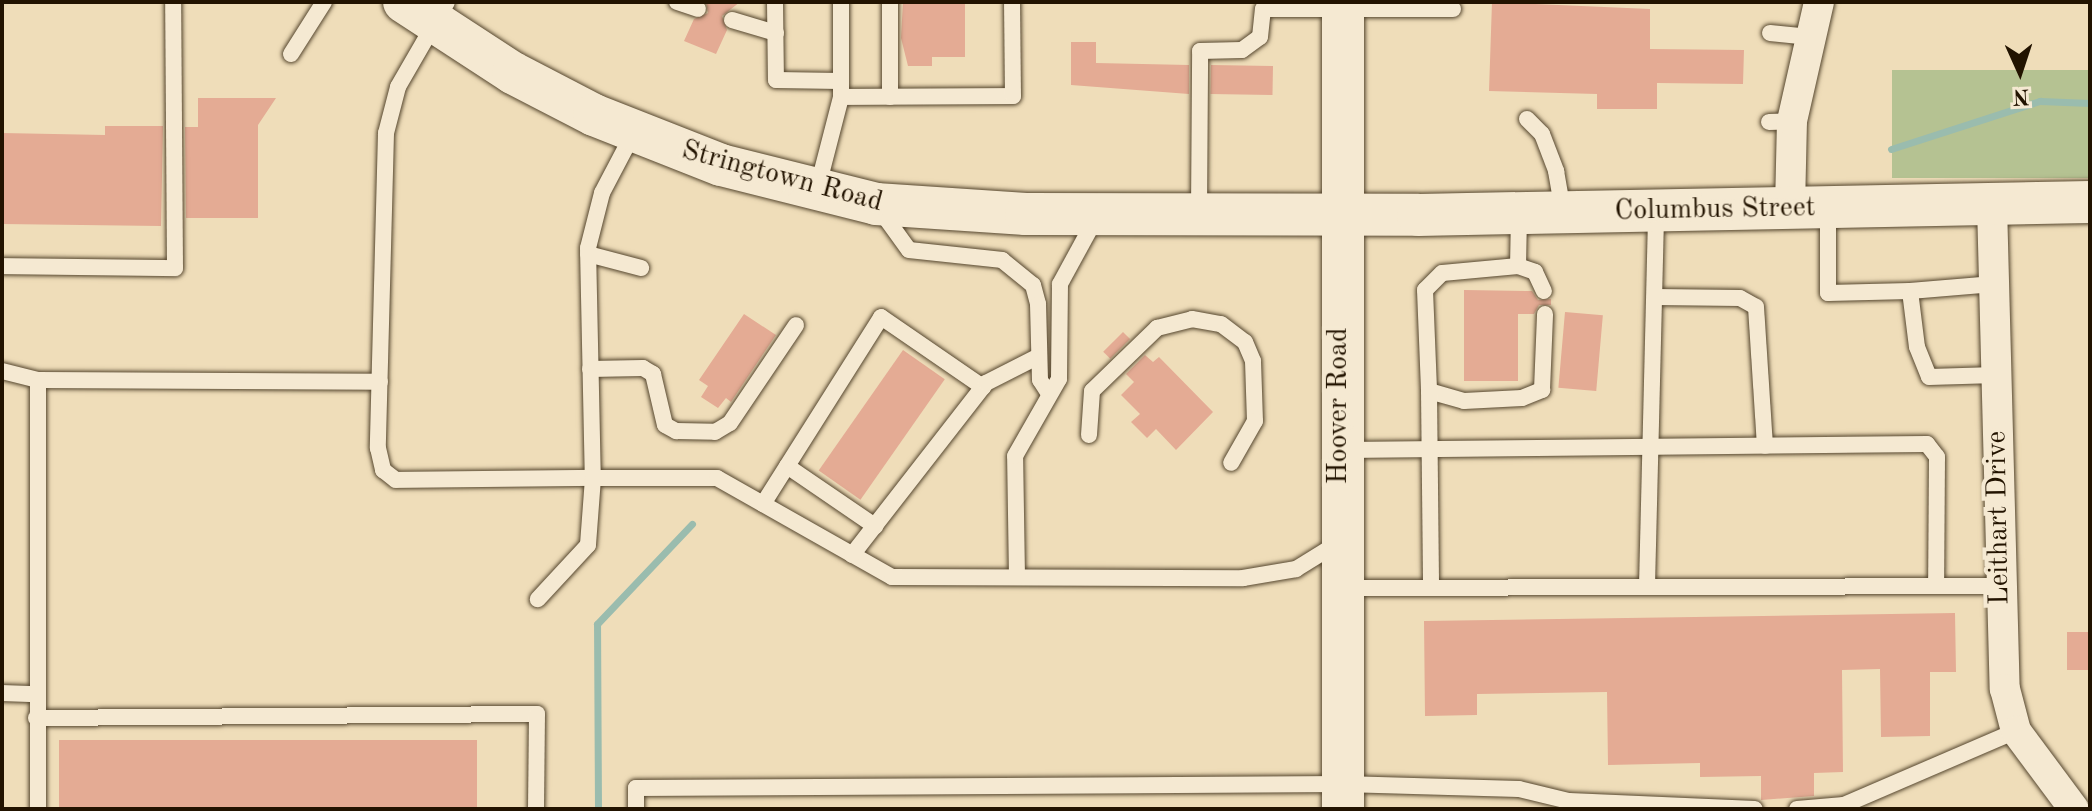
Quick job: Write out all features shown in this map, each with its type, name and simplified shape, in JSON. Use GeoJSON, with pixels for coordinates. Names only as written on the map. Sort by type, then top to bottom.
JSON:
{"type":"FeatureCollection","features":[{"type":"Feature","properties":{"kind":"main road","name":"Hoover Road"},"geometry":{"type":"LineString","coordinates":[[1343,4],[1339,450],[1343,796]]}},
{"type":"Feature","properties":{"kind":"main road","name":"Stringtown Road"},"geometry":{"type":"LineString","coordinates":[[429,10],[513,73],[634,132],[721,165],[817,192],[876,204],[1098,213],[1340,211]]}},
{"type":"Feature","properties":{"kind":"main road","name":"Columbus Street"},"geometry":{"type":"LineString","coordinates":[[1340,211],[1519,214],[2090,202]]}},
{"type":"Feature","properties":{"kind":"street"},"geometry":{"type":"LineString","coordinates":[[1809,208],[1780,121],[1819,2]]}},
{"type":"Feature","properties":{"kind":"street","name":"Leithart Drive"},"geometry":{"type":"LineString","coordinates":[[1992,205],[2005,689],[2016,731],[2074,809]]}},
{"type":"Feature","properties":{"kind":"lane"},"geometry":{"type":"LineString","coordinates":[[2,266],[175,268],[173,2]]}},
{"type":"Feature","properties":{"kind":"lane"},"geometry":{"type":"LineString","coordinates":[[291,54],[324,2]]}},
{"type":"Feature","properties":{"kind":"lane"},"geometry":{"type":"LineString","coordinates":[[677,2],[698,9]]}},
{"type":"Feature","properties":{"kind":"lane"},"geometry":{"type":"LineString","coordinates":[[775,2],[776,80],[890,97],[1013,96],[1012,2]]}},
{"type":"Feature","properties":{"kind":"lane"},"geometry":{"type":"LineString","coordinates":[[817,192],[840,89],[841,2]]}},
{"type":"Feature","properties":{"kind":"lane"},"geometry":{"type":"LineString","coordinates":[[890,2],[890,97]]}},
{"type":"Feature","properties":{"kind":"lane"},"geometry":{"type":"LineString","coordinates":[[1199,213],[1200,51],[1242,50],[1260,37],[1263,9],[1343,4],[1453,9]]}},
{"type":"Feature","properties":{"kind":"lane"},"geometry":{"type":"LineString","coordinates":[[429,10],[398,87],[386,133],[378,448],[383,470],[396,480],[717,478],[892,577],[1243,578],[1296,569],[1340,542]]}},
{"type":"Feature","properties":{"kind":"lane"},"geometry":{"type":"LineString","coordinates":[[732,20],[776,33]]}},
{"type":"Feature","properties":{"kind":"lane"},"geometry":{"type":"LineString","coordinates":[[1770,33],[1810,37]]}},
{"type":"Feature","properties":{"kind":"lane"},"geometry":{"type":"LineString","coordinates":[[1527,119],[1542,134],[1552,158],[1563,213]]}},
{"type":"Feature","properties":{"kind":"lane"},"geometry":{"type":"LineString","coordinates":[[538,599],[588,545],[593,478],[588,254],[602,193],[634,132]]}},
{"type":"Feature","properties":{"kind":"lane"},"geometry":{"type":"LineString","coordinates":[[876,204],[909,250],[1002,260],[1033,285],[1040,380],[1049,394]]}},
{"type":"Feature","properties":{"kind":"lane"},"geometry":{"type":"LineString","coordinates":[[1809,208],[1828,293],[1910,291],[1994,284]]}},
{"type":"Feature","properties":{"kind":"lane"},"geometry":{"type":"LineString","coordinates":[[1647,586],[1647,448],[1656,210]]}},
{"type":"Feature","properties":{"kind":"lane"},"geometry":{"type":"LineString","coordinates":[[1017,577],[1015,456],[1059,379],[1060,284],[1098,213]]}},
{"type":"Feature","properties":{"kind":"lane"},"geometry":{"type":"LineString","coordinates":[[1518,266],[1519,214]]}},
{"type":"Feature","properties":{"kind":"lane"},"geometry":{"type":"LineString","coordinates":[[588,254],[641,268]]}},
{"type":"Feature","properties":{"kind":"lane"},"geometry":{"type":"LineString","coordinates":[[1431,587],[1425,290],[1442,273],[1518,266],[1535,272],[1544,291]]}},
{"type":"Feature","properties":{"kind":"lane"},"geometry":{"type":"LineString","coordinates":[[1910,291],[1917,347],[1929,377],[1996,375]]}},
{"type":"Feature","properties":{"kind":"lane"},"geometry":{"type":"LineString","coordinates":[[1655,297],[1740,298],[1756,307],[1765,446]]}},
{"type":"Feature","properties":{"kind":"lane"},"geometry":{"type":"LineString","coordinates":[[1429,391],[1464,401],[1522,398],[1542,390],[1545,314]]}},
{"type":"Feature","properties":{"kind":"lane"},"geometry":{"type":"LineString","coordinates":[[763,504],[881,317],[983,387]]}},
{"type":"Feature","properties":{"kind":"lane"},"geometry":{"type":"LineString","coordinates":[[1089,435],[1092,391],[1157,328],[1192,319],[1221,324],[1245,342],[1253,361],[1255,421],[1231,463]]}},
{"type":"Feature","properties":{"kind":"lane"},"geometry":{"type":"LineString","coordinates":[[590,369],[643,368],[653,374],[665,425],[676,431],[715,432],[730,423],[796,325]]}},
{"type":"Feature","properties":{"kind":"lane"},"geometry":{"type":"LineString","coordinates":[[852,555],[983,387],[1039,356]]}},
{"type":"Feature","properties":{"kind":"lane"},"geometry":{"type":"LineString","coordinates":[[2,371],[38,380],[380,382]]}},
{"type":"Feature","properties":{"kind":"lane"},"geometry":{"type":"LineString","coordinates":[[38,380],[38,809]]}},
{"type":"Feature","properties":{"kind":"lane"},"geometry":{"type":"LineString","coordinates":[[1339,450],[1927,444],[1937,457],[1936,585]]}},
{"type":"Feature","properties":{"kind":"lane"},"geometry":{"type":"LineString","coordinates":[[787,466],[875,526]]}},
{"type":"Feature","properties":{"kind":"lane"},"geometry":{"type":"LineString","coordinates":[[1341,588],[2000,586]]}},
{"type":"Feature","properties":{"kind":"lane"},"geometry":{"type":"LineString","coordinates":[[2,693],[36,694]]}},
{"type":"Feature","properties":{"kind":"lane"},"geometry":{"type":"LineString","coordinates":[[36,718],[537,714],[536,809]]}},
{"type":"Feature","properties":{"kind":"lane"},"geometry":{"type":"LineString","coordinates":[[1797,809],[1844,805],[2016,731]]}},
{"type":"Feature","properties":{"kind":"lane"},"geometry":{"type":"LineString","coordinates":[[636,809],[636,788],[1343,796],[1519,789],[1569,801],[1755,809]]}},
{"type":"Feature","properties":{"kind":"green space"},"geometry":{"type":"Polygon","coordinates":[[[1892,70],[2090,70],[2090,178],[1892,178],[1892,70]]]}},
{"type":"Feature","properties":{"kind":"building"},"geometry":{"type":"Polygon","coordinates":[[[706,2],[740,2],[722,16],[727,30],[716,54],[684,41],[694,19],[708,13],[706,2]]]}},
{"type":"Feature","properties":{"kind":"building"},"geometry":{"type":"Polygon","coordinates":[[[903,2],[965,2],[965,57],[932,57],[932,66],[908,66],[901,38],[903,2]]]}},
{"type":"Feature","properties":{"kind":"building"},"geometry":{"type":"Polygon","coordinates":[[[1492,2],[1650,9],[1650,49],[1744,50],[1743,84],[1657,83],[1657,109],[1597,109],[1597,94],[1489,91],[1492,2]]]}},
{"type":"Feature","properties":{"kind":"building"},"geometry":{"type":"Polygon","coordinates":[[[1071,42],[1096,42],[1096,63],[1189,65],[1189,94],[1071,85],[1071,42]]]}},
{"type":"Feature","properties":{"kind":"building"},"geometry":{"type":"Polygon","coordinates":[[[1211,65],[1273,66],[1272,95],[1210,94],[1211,65]]]}},
{"type":"Feature","properties":{"kind":"building"},"geometry":{"type":"Polygon","coordinates":[[[198,98],[276,98],[258,125],[258,218],[186,218],[185,127],[198,127],[198,98]]]}},
{"type":"Feature","properties":{"kind":"building"},"geometry":{"type":"Polygon","coordinates":[[[105,126],[163,126],[161,226],[2,224],[2,133],[105,135],[105,126]]]}},
{"type":"Feature","properties":{"kind":"building"},"geometry":{"type":"Polygon","coordinates":[[[1464,290],[1532,291],[1538,300],[1551,299],[1551,305],[1539,305],[1534,314],[1518,314],[1518,381],[1464,381],[1464,290]]]}},
{"type":"Feature","properties":{"kind":"building"},"geometry":{"type":"Polygon","coordinates":[[[1565,312],[1603,315],[1596,391],[1558,388],[1565,312]]]}},
{"type":"Feature","properties":{"kind":"building"},"geometry":{"type":"Polygon","coordinates":[[[744,314],[776,335],[731,402],[726,398],[718,408],[701,397],[708,386],[699,380],[744,314]]]}},
{"type":"Feature","properties":{"kind":"building"},"geometry":{"type":"Polygon","coordinates":[[[1123,332],[1130,339],[1110,359],[1103,352],[1123,332]]]}},
{"type":"Feature","properties":{"kind":"building"},"geometry":{"type":"Polygon","coordinates":[[[903,350],[945,379],[860,500],[819,470],[903,350]]]}},
{"type":"Feature","properties":{"kind":"building"},"geometry":{"type":"Polygon","coordinates":[[[1145,355],[1153,362],[1159,357],[1213,412],[1176,450],[1156,429],[1147,438],[1131,422],[1140,414],[1121,395],[1134,382],[1126,374],[1145,355]]]}},
{"type":"Feature","properties":{"kind":"building"},"geometry":{"type":"Polygon","coordinates":[[[1955,613],[1956,672],[1930,672],[1930,736],[1881,737],[1880,669],[1842,670],[1843,772],[1814,773],[1814,796],[1761,800],[1761,776],[1700,777],[1700,763],[1608,765],[1607,692],[1477,694],[1477,715],[1425,716],[1424,621],[1955,613]]]}},
{"type":"Feature","properties":{"kind":"building"},"geometry":{"type":"Polygon","coordinates":[[[2067,632],[2090,632],[2090,670],[2067,670],[2067,632]]]}},
{"type":"Feature","properties":{"kind":"building"},"geometry":{"type":"Polygon","coordinates":[[[59,740],[477,740],[477,809],[59,809],[59,740]]]}},
{"type":"Feature","properties":{"kind":"waterway"},"geometry":{"type":"LineString","coordinates":[[1891,149],[2040,101],[2090,103]]}},
{"type":"Feature","properties":{"kind":"waterway"},"geometry":{"type":"LineString","coordinates":[[598,809],[597,624],[692,524]]}}]}
